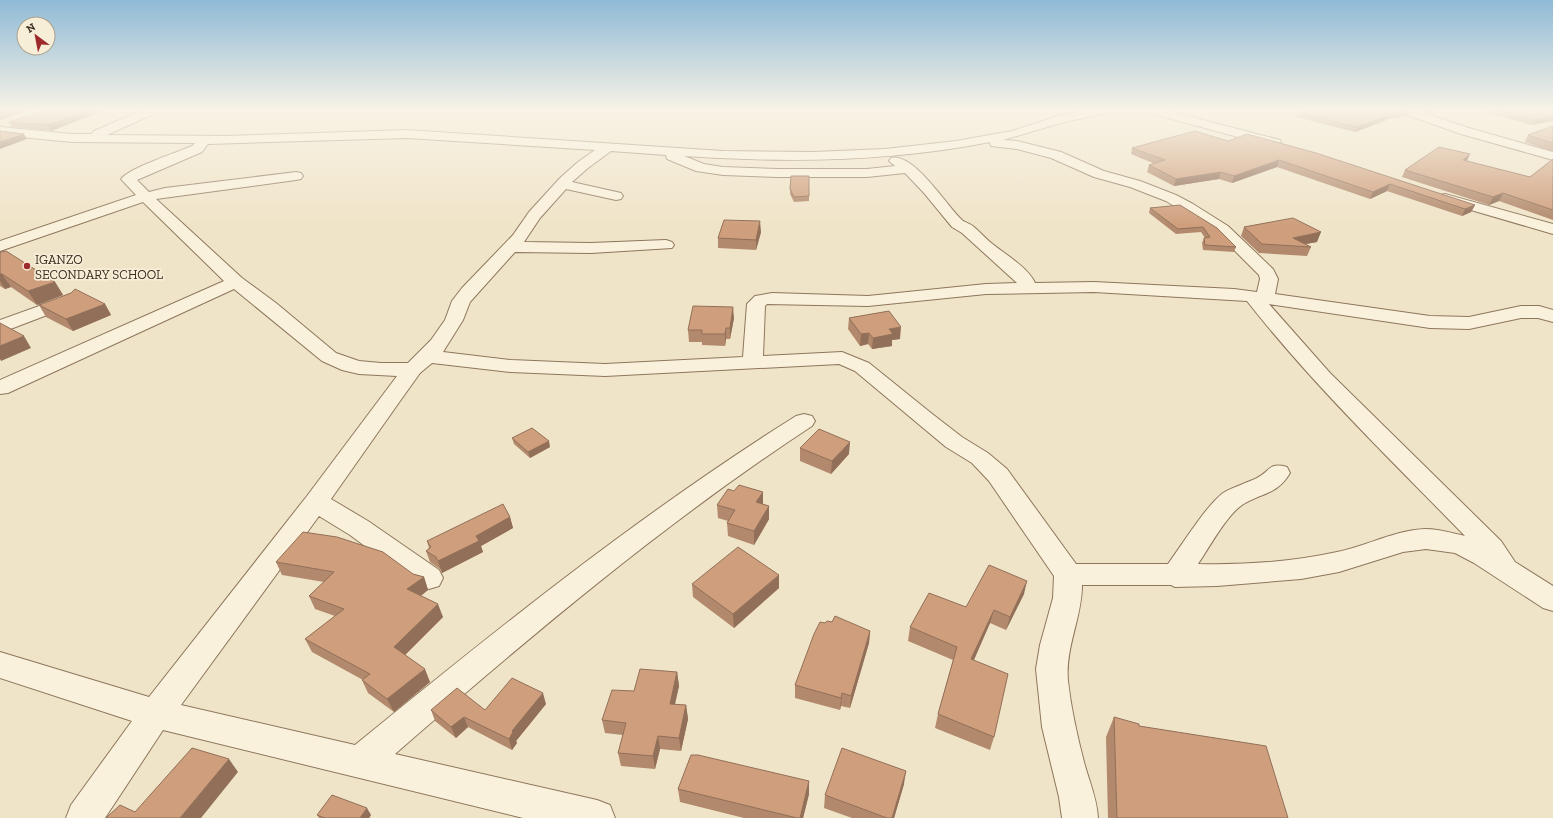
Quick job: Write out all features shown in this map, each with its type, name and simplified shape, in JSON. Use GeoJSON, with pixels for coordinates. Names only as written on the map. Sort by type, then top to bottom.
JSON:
{"type":"FeatureCollection","features":[{"type":"Feature","properties":{"kind":"street"},"geometry":{"type":"LineString","coordinates":[[198,148],[131,177],[128,180],[236,282],[269,307],[329,357],[338,362],[374,370],[421,363],[605,370],[842,358],[862,367],[954,442],[980,458],[998,475],[1068,574],[1068,593],[1057,635],[1052,668],[1055,712],[1067,764],[1080,806],[1080,818]]}},
{"type":"Feature","properties":{"kind":"street"},"geometry":{"type":"LineString","coordinates":[[84,818],[156,714],[316,502],[383,408],[446,334],[454,320],[461,301],[468,292],[511,247],[534,215],[562,184],[583,165],[607,148]]}},
{"type":"Feature","properties":{"kind":"street"},"geometry":{"type":"LineString","coordinates":[[628,148],[723,155],[813,156],[885,154],[927,148]]}},
{"type":"Feature","properties":{"kind":"street"},"geometry":{"type":"LineString","coordinates":[[1029,148],[1056,155],[1099,174],[1143,186],[1188,207],[1222,229],[1265,270],[1269,280],[1259,297]]}},
{"type":"Feature","properties":{"kind":"street"},"geometry":{"type":"LineString","coordinates":[[1525,148],[1553,156]]}},
{"type":"Feature","properties":{"kind":"street"},"geometry":{"type":"LineString","coordinates":[[658,150],[696,167],[712,170],[777,173],[867,173],[908,169]]}},
{"type":"Feature","properties":{"kind":"street"},"geometry":{"type":"LineString","coordinates":[[885,154],[908,169],[929,190],[958,224],[968,230],[982,244],[1024,278],[1028,287]]}},
{"type":"Feature","properties":{"kind":"street"},"geometry":{"type":"LineString","coordinates":[[0,246],[145,197],[172,191],[296,176]]}},
{"type":"Feature","properties":{"kind":"street"},"geometry":{"type":"LineString","coordinates":[[562,184],[616,196]]}},
{"type":"Feature","properties":{"kind":"street"},"geometry":{"type":"LineString","coordinates":[[1433,194],[1553,229]]}},
{"type":"Feature","properties":{"kind":"street"},"geometry":{"type":"LineString","coordinates":[[511,247],[591,248],[666,245]]}},
{"type":"Feature","properties":{"kind":"street"},"geometry":{"type":"LineString","coordinates":[[0,388],[236,282]]}},
{"type":"Feature","properties":{"kind":"street"},"geometry":{"type":"LineString","coordinates":[[753,362],[756,304],[761,300],[772,298],[868,301],[960,291],[1028,287],[1094,287],[1157,289],[1259,297],[1430,322],[1469,323],[1521,312],[1539,312],[1553,316]]}},
{"type":"Feature","properties":{"kind":"street"},"geometry":{"type":"LineString","coordinates":[[1259,297],[1278,328],[1323,377],[1492,548],[1509,573]]}},
{"type":"Feature","properties":{"kind":"street"},"geometry":{"type":"LineString","coordinates":[[0,327],[71,299]]}},
{"type":"Feature","properties":{"kind":"street"},"geometry":{"type":"LineString","coordinates":[[360,762],[509,637],[573,586],[751,455],[804,421]]}},
{"type":"Feature","properties":{"kind":"street"},"geometry":{"type":"LineString","coordinates":[[1175,576],[1221,510],[1233,499],[1268,483],[1278,474]]}},
{"type":"Feature","properties":{"kind":"street"},"geometry":{"type":"LineString","coordinates":[[316,502],[359,528],[429,578]]}},
{"type":"Feature","properties":{"kind":"street"},"geometry":{"type":"LineString","coordinates":[[1068,574],[1217,576],[1301,569],[1339,562],[1402,542],[1426,539],[1446,541],[1464,546],[1484,556],[1509,573],[1548,592]]}},
{"type":"Feature","properties":{"kind":"street"},"geometry":{"type":"LineString","coordinates":[[0,665],[156,714],[597,818]]}},
{"type":"Feature","properties":{"kind":"building"},"geometry":{"type":"Polygon","coordinates":[[[1132,148],[1298,148],[1475,205],[1465,209],[1390,184],[1373,192],[1279,160],[1234,176],[1221,172],[1176,179],[1149,165],[1165,160],[1132,148]]]}},
{"type":"Feature","properties":{"kind":"building"},"geometry":{"type":"Polygon","coordinates":[[[1437,148],[1444,148],[1470,154],[1463,160],[1530,177],[1553,159],[1553,210],[1503,193],[1493,197],[1405,170],[1437,148]]]}},
{"type":"Feature","properties":{"kind":"building"},"geometry":{"type":"Polygon","coordinates":[[[791,176],[809,176],[809,196],[794,197],[790,189],[791,176]]]}},
{"type":"Feature","properties":{"kind":"building"},"geometry":{"type":"Polygon","coordinates":[[[1180,205],[1217,228],[1236,247],[1205,245],[1204,238],[1210,237],[1203,227],[1178,229],[1150,208],[1180,205]]]}},
{"type":"Feature","properties":{"kind":"building"},"geometry":{"type":"Polygon","coordinates":[[[1293,218],[1321,232],[1293,238],[1311,247],[1262,244],[1244,227],[1293,218]]]}},
{"type":"Feature","properties":{"kind":"building"},"geometry":{"type":"Polygon","coordinates":[[[724,220],[760,221],[756,240],[718,238],[724,220]]]}},
{"type":"Feature","properties":{"kind":"building"},"geometry":{"type":"Polygon","coordinates":[[[6,251],[55,282],[28,291],[0,274],[0,252],[6,251]]]}},
{"type":"Feature","properties":{"kind":"building"},"geometry":{"type":"Polygon","coordinates":[[[75,289],[105,304],[66,319],[39,305],[71,293],[75,289]]]}},
{"type":"Feature","properties":{"kind":"building"},"geometry":{"type":"Polygon","coordinates":[[[693,306],[733,307],[730,328],[726,328],[725,334],[702,334],[702,330],[688,330],[693,306]]]}},
{"type":"Feature","properties":{"kind":"building"},"geometry":{"type":"Polygon","coordinates":[[[889,311],[901,327],[889,329],[893,334],[873,338],[869,333],[861,334],[849,318],[889,311]]]}},
{"type":"Feature","properties":{"kind":"building"},"geometry":{"type":"Polygon","coordinates":[[[0,323],[24,336],[0,346],[0,323]]]}},
{"type":"Feature","properties":{"kind":"building"},"geometry":{"type":"Polygon","coordinates":[[[532,428],[549,441],[528,452],[512,438],[532,428]]]}},
{"type":"Feature","properties":{"kind":"building"},"geometry":{"type":"Polygon","coordinates":[[[819,429],[850,442],[832,461],[800,448],[819,429]]]}},
{"type":"Feature","properties":{"kind":"building"},"geometry":{"type":"Polygon","coordinates":[[[739,485],[763,492],[756,502],[769,506],[754,531],[727,523],[735,510],[717,505],[728,489],[734,491],[739,485]]]}},
{"type":"Feature","properties":{"kind":"building"},"geometry":{"type":"Polygon","coordinates":[[[503,504],[510,517],[476,536],[479,541],[438,561],[436,557],[426,551],[431,547],[427,541],[503,504]]]}},
{"type":"Feature","properties":{"kind":"building"},"geometry":{"type":"Polygon","coordinates":[[[303,532],[337,537],[383,552],[413,574],[424,577],[407,589],[438,604],[394,647],[425,669],[387,699],[362,680],[370,674],[305,639],[344,609],[309,596],[334,572],[276,562],[303,532]]]}},
{"type":"Feature","properties":{"kind":"building"},"geometry":{"type":"Polygon","coordinates":[[[738,547],[779,575],[733,614],[692,584],[738,547]]]}},
{"type":"Feature","properties":{"kind":"building"},"geometry":{"type":"Polygon","coordinates":[[[989,565],[1027,581],[1010,617],[994,610],[971,659],[1008,674],[994,737],[938,714],[957,647],[910,627],[929,593],[966,607],[989,565]]]}},
{"type":"Feature","properties":{"kind":"building"},"geometry":{"type":"Polygon","coordinates":[[[835,616],[870,631],[851,696],[842,693],[841,698],[795,685],[820,622],[832,622],[835,616]]]}},
{"type":"Feature","properties":{"kind":"building"},"geometry":{"type":"Polygon","coordinates":[[[640,669],[677,672],[670,704],[686,705],[679,738],[658,736],[653,756],[618,753],[626,723],[602,720],[612,690],[634,691],[640,669]]]}},
{"type":"Feature","properties":{"kind":"building"},"geometry":{"type":"Polygon","coordinates":[[[512,678],[543,693],[512,731],[513,732],[509,739],[464,717],[451,727],[431,710],[457,688],[485,710],[512,678]]]}},
{"type":"Feature","properties":{"kind":"building"},"geometry":{"type":"Polygon","coordinates":[[[1114,717],[1139,724],[1139,726],[1266,746],[1288,818],[1117,818],[1114,717]]]}},
{"type":"Feature","properties":{"kind":"building"},"geometry":{"type":"Polygon","coordinates":[[[192,748],[229,759],[180,818],[106,818],[120,805],[135,812],[192,748]]]}},
{"type":"Feature","properties":{"kind":"building"},"geometry":{"type":"Polygon","coordinates":[[[842,748],[906,771],[892,818],[887,818],[825,795],[842,748]]]}},
{"type":"Feature","properties":{"kind":"building"},"geometry":{"type":"Polygon","coordinates":[[[691,755],[698,755],[809,781],[800,818],[678,789],[691,755]]]}},
{"type":"Feature","properties":{"kind":"building"},"geometry":{"type":"Polygon","coordinates":[[[332,795],[367,808],[360,818],[325,818],[317,815],[332,795]]]}},
{"type":"Feature","properties":{"kind":"place","name":"IGANZO SECONDARY SCHOOL"},"geometry":{"type":"Point","coordinates":[27,266]}}]}
